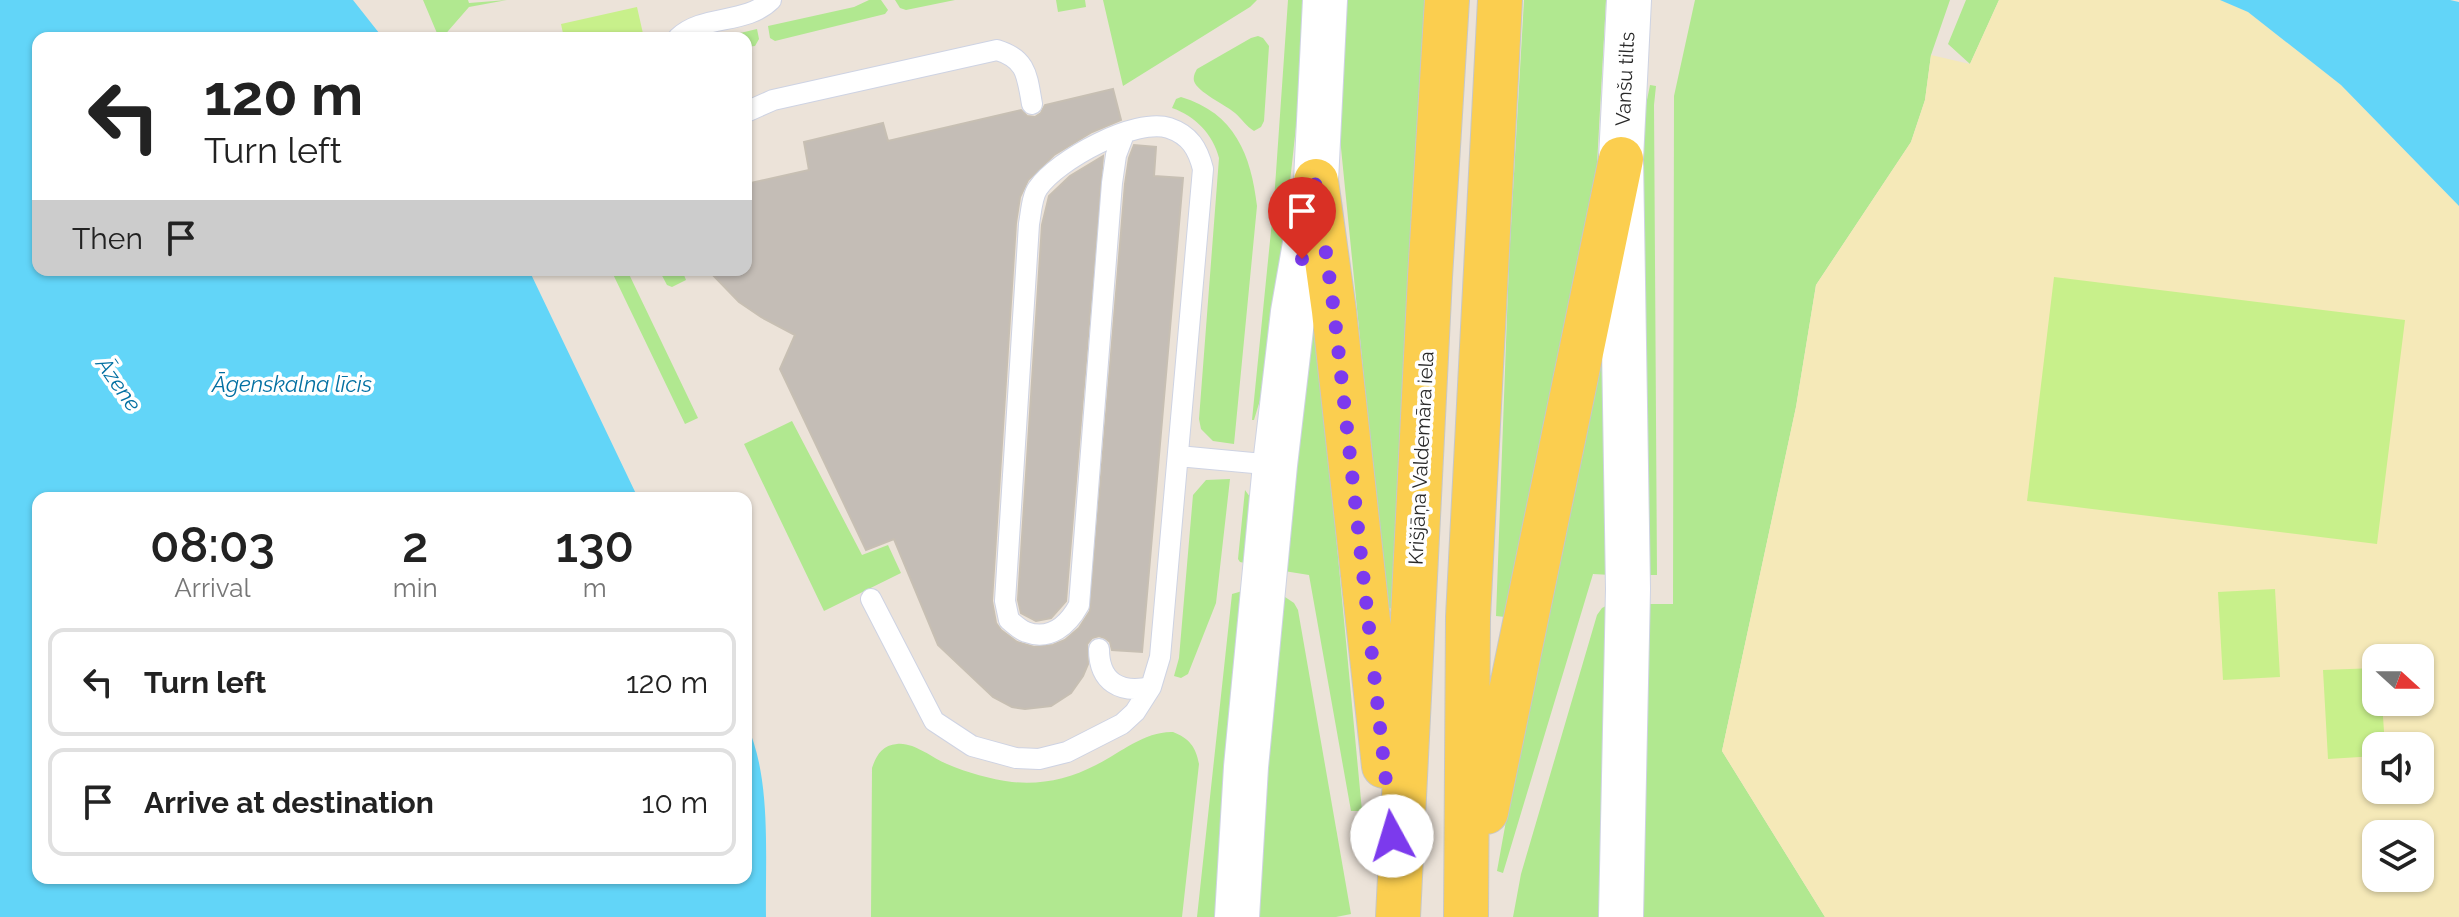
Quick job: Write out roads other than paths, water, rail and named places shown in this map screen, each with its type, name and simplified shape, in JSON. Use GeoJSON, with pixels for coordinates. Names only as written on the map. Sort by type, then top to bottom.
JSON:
{"type":"FeatureCollection","features":[{"type":"Feature","properties":{"kind":"main road","name":"Krišjāņa Valdemāra iela"},"geometry":{"type":"LineString","coordinates":[[1398,908],[1447,0]]}},
{"type":"Feature","properties":{"kind":"main road"},"geometry":{"type":"LineString","coordinates":[[1466,913],[1468,617],[1500,0]]}},
{"type":"Feature","properties":{"kind":"main road"},"geometry":{"type":"LineString","coordinates":[[1466,913],[1621,159]]}},
{"type":"Feature","properties":{"kind":"main road"},"geometry":{"type":"LineString","coordinates":[[1316,181],[1334,311],[1398,908]]}},
{"type":"Feature","properties":{"kind":"street"},"geometry":{"type":"LineString","coordinates":[[1237,917],[1246,767],[1275,465],[1293,312],[1316,181],[1325,0]]}},
{"type":"Feature","properties":{"kind":"street","name":"Vanšu tilts"},"geometry":{"type":"LineString","coordinates":[[1621,917],[1628,589],[1621,159],[1629,0]]}},
{"type":"Feature","properties":{"kind":"lane"},"geometry":{"type":"LineString","coordinates":[[685,32],[689,28],[760,10],[771,0]]}},
{"type":"Feature","properties":{"kind":"lane"},"geometry":{"type":"LineString","coordinates":[[752,109],[773,100],[997,50],[1013,55],[1026,71],[1032,104]]}},
{"type":"Feature","properties":{"kind":"lane"},"geometry":{"type":"LineString","coordinates":[[871,599],[934,721],[972,746],[1016,758],[1039,759],[1067,752],[1122,724],[1135,712],[1151,687],[1160,657],[1203,169],[1198,149],[1188,138],[1169,128],[1148,126],[1124,134],[1103,141],[1064,162],[1036,189],[1029,224],[1005,601],[1009,620],[1026,632],[1050,633],[1070,622],[1079,605],[1112,183],[1116,155],[1124,134]]}},
{"type":"Feature","properties":{"kind":"lane"},"geometry":{"type":"LineString","coordinates":[[1178,456],[1275,465]]}},
{"type":"Feature","properties":{"kind":"lane"},"geometry":{"type":"LineString","coordinates":[[1099,649],[1099,665],[1106,677],[1121,688],[1134,691],[1151,687]]}},
{"type":"Feature","properties":{"kind":"water","name":"Āgenskalna līcis"},"geometry":{"type":"Polygon","coordinates":[[[0,0],[353,0],[378,32],[32,32],[32,276],[532,276],[635,492],[32,492],[32,884],[752,884],[752,739],[763,792],[766,917],[0,917],[0,0]]]}},
{"type":"Feature","properties":{"kind":"water"},"geometry":{"type":"Polygon","coordinates":[[[2220,0],[2459,2],[2459,206],[2341,85],[2248,12],[2220,0]]]}},
{"type":"Feature","properties":{"kind":"water label","name":"Āzene"},"geometry":{"type":"Point","coordinates":[119,384]}}]}
